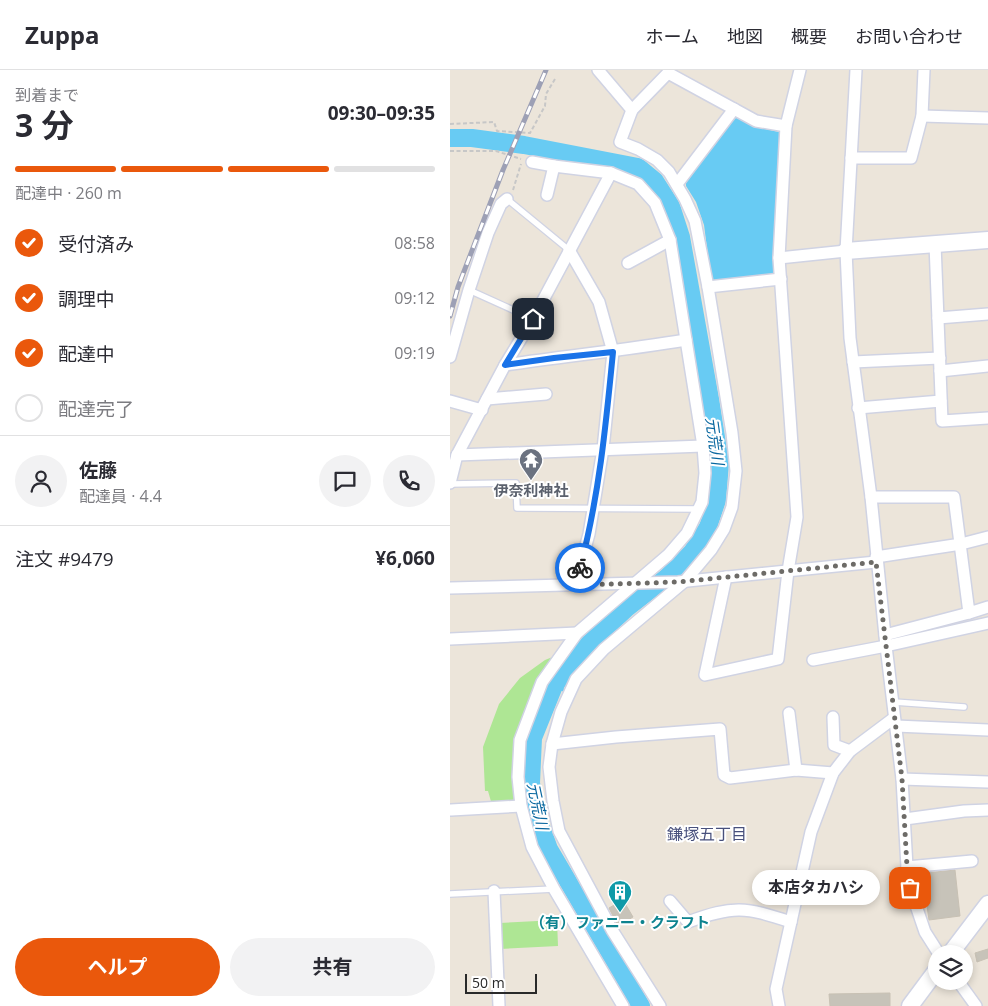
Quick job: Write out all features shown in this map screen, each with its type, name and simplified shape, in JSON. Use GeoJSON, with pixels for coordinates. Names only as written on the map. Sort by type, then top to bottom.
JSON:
{"type":"FeatureCollection","features":[{"type":"Feature","properties":{"kind":"street"},"geometry":{"type":"LineString","coordinates":[[598,70],[632,110]]}},
{"type":"Feature","properties":{"kind":"street"},"geometry":{"type":"LineString","coordinates":[[726,578],[705,675],[778,659],[788,571],[797,517],[780,258],[786,126],[800,70]]}},
{"type":"Feature","properties":{"kind":"street"},"geometry":{"type":"LineString","coordinates":[[856,70],[846,251],[850,338],[871,497],[885,640],[894,702],[902,779],[907,867],[910,888],[926,932],[934,945]]}},
{"type":"Feature","properties":{"kind":"street"},"geometry":{"type":"LineString","coordinates":[[851,158],[910,158],[922,116],[924,70]]}},
{"type":"Feature","properties":{"kind":"street"},"geometry":{"type":"LineString","coordinates":[[660,1006],[612,930],[559,831],[549,767],[552,744],[561,712],[576,679],[604,649],[682,581],[712,550],[724,529],[732,507],[736,471],[732,434],[708,287],[695,221],[669,172],[657,160],[638,149],[620,142],[632,110],[666,71],[756,121],[786,126]]}},
{"type":"Feature","properties":{"kind":"street"},"geometry":{"type":"LineString","coordinates":[[677,184],[734,109]]}},
{"type":"Feature","properties":{"kind":"street"},"geometry":{"type":"LineString","coordinates":[[922,116],[988,118]]}},
{"type":"Feature","properties":{"kind":"street"},"geometry":{"type":"LineString","coordinates":[[532,162],[611,172],[638,184],[655,203],[670,240],[703,446],[705,474],[702,502],[687,533],[668,554],[577,633],[542,682],[520,740],[518,776],[521,806],[532,847],[554,889],[623,1006]]}},
{"type":"Feature","properties":{"kind":"street"},"geometry":{"type":"LineString","coordinates":[[547,194],[554,166]]}},
{"type":"Feature","properties":{"kind":"street"},"geometry":{"type":"LineString","coordinates":[[450,484],[457,455],[505,365],[533,319],[611,172]]}},
{"type":"Feature","properties":{"kind":"street"},"geometry":{"type":"LineString","coordinates":[[450,357],[488,233],[500,204],[508,201]]}},
{"type":"Feature","properties":{"kind":"street"},"geometry":{"type":"LineString","coordinates":[[628,263],[670,240]]}},
{"type":"Feature","properties":{"kind":"street"},"geometry":{"type":"LineString","coordinates":[[780,258],[988,240]]}},
{"type":"Feature","properties":{"kind":"street"},"geometry":{"type":"LineString","coordinates":[[935,244],[942,421],[988,418]]}},
{"type":"Feature","properties":{"kind":"street"},"geometry":{"type":"LineString","coordinates":[[569,250],[599,302],[613,352],[603,449],[589,534],[575,585]]}},
{"type":"Feature","properties":{"kind":"street"},"geometry":{"type":"LineString","coordinates":[[708,287],[781,279]]}},
{"type":"Feature","properties":{"kind":"street"},"geometry":{"type":"LineString","coordinates":[[938,318],[988,314]]}},
{"type":"Feature","properties":{"kind":"street"},"geometry":{"type":"LineString","coordinates":[[505,365],[613,352],[686,340]]}},
{"type":"Feature","properties":{"kind":"street"},"geometry":{"type":"LineString","coordinates":[[853,362],[940,358]]}},
{"type":"Feature","properties":{"kind":"street"},"geometry":{"type":"LineString","coordinates":[[940,370],[988,366]]}},
{"type":"Feature","properties":{"kind":"street"},"geometry":{"type":"LineString","coordinates":[[450,401],[484,404],[546,394]]}},
{"type":"Feature","properties":{"kind":"street"},"geometry":{"type":"LineString","coordinates":[[858,408],[941,401]]}},
{"type":"Feature","properties":{"kind":"street"},"geometry":{"type":"LineString","coordinates":[[457,455],[703,446]]}},
{"type":"Feature","properties":{"kind":"street"},"geometry":{"type":"LineString","coordinates":[[871,497],[954,497],[970,612]]}},
{"type":"Feature","properties":{"kind":"street"},"geometry":{"type":"LineString","coordinates":[[450,588],[634,583],[726,578],[876,559],[961,544],[988,537]]}},
{"type":"Feature","properties":{"kind":"street"},"geometry":{"type":"LineString","coordinates":[[813,660],[885,640],[988,607]]}},
{"type":"Feature","properties":{"kind":"street"},"geometry":{"type":"LineString","coordinates":[[885,640],[988,623]]}},
{"type":"Feature","properties":{"kind":"street"},"geometry":{"type":"LineString","coordinates":[[450,638],[577,633]]}},
{"type":"Feature","properties":{"kind":"street"},"geometry":{"type":"LineString","coordinates":[[789,713],[796,770]]}},
{"type":"Feature","properties":{"kind":"street"},"geometry":{"type":"LineString","coordinates":[[833,717],[834,745],[850,751]]}},
{"type":"Feature","properties":{"kind":"street"},"geometry":{"type":"LineString","coordinates":[[779,1006],[776,988],[790,922],[811,832],[833,772],[850,751],[895,722],[988,730]]}},
{"type":"Feature","properties":{"kind":"street"},"geometry":{"type":"LineString","coordinates":[[552,744],[720,729],[724,775],[730,778],[796,770],[833,772]]}},
{"type":"Feature","properties":{"kind":"street"},"geometry":{"type":"LineString","coordinates":[[902,779],[988,782]]}},
{"type":"Feature","properties":{"kind":"street"},"geometry":{"type":"LineString","coordinates":[[451,810],[521,806]]}},
{"type":"Feature","properties":{"kind":"street"},"geometry":{"type":"LineString","coordinates":[[905,818],[988,810]]}},
{"type":"Feature","properties":{"kind":"street"},"geometry":{"type":"LineString","coordinates":[[907,867],[972,861]]}},
{"type":"Feature","properties":{"kind":"street"},"geometry":{"type":"LineString","coordinates":[[494,892],[499,1006]]}},
{"type":"Feature","properties":{"kind":"street"},"geometry":{"type":"LineString","coordinates":[[670,901],[688,922],[708,914],[730,909],[759,911],[790,922]]}},
{"type":"Feature","properties":{"kind":"street"},"geometry":{"type":"LineString","coordinates":[[957,945],[988,904]]}},
{"type":"Feature","properties":{"kind":"street"},"geometry":{"type":"LineString","coordinates":[[910,1006],[928,982]]}},
{"type":"Feature","properties":{"kind":"street"},"geometry":{"type":"LineString","coordinates":[[964,990],[976,1006]]}},
{"type":"Feature","properties":{"kind":"lane"},"geometry":{"type":"LineString","coordinates":[[508,201],[569,250]]}},
{"type":"Feature","properties":{"kind":"lane"},"geometry":{"type":"LineString","coordinates":[[469,290],[533,319]]}},
{"type":"Feature","properties":{"kind":"lane"},"geometry":{"type":"LineString","coordinates":[[450,484],[516,483],[517,508],[593,510],[699,509]]}},
{"type":"Feature","properties":{"kind":"lane"},"geometry":{"type":"LineString","coordinates":[[894,702],[964,707]]}},
{"type":"Feature","properties":{"kind":"lane"},"geometry":{"type":"LineString","coordinates":[[450,894],[554,889]]}},
{"type":"Feature","properties":{"kind":"path"},"geometry":{"type":"LineString","coordinates":[[450,124],[494,122],[497,131],[530,133],[545,106],[546,94],[555,79]]}},
{"type":"Feature","properties":{"kind":"path"},"geometry":{"type":"LineString","coordinates":[[450,151],[496,151],[522,160],[508,201]]}},
{"type":"Feature","properties":{"kind":"green space"},"geometry":{"type":"Polygon","coordinates":[[[555,656],[539,680],[528,703],[516,742],[518,801],[492,805],[488,791],[485,791],[483,747],[499,704],[520,678],[545,660],[555,656]]]}},
{"type":"Feature","properties":{"kind":"green space"},"geometry":{"type":"Polygon","coordinates":[[[557,920],[558,946],[500,949],[499,923],[557,920]]]}},
{"type":"Feature","properties":{"kind":"water"},"geometry":{"type":"Polygon","coordinates":[[[737,118],[756,127],[779,132],[781,135],[776,274],[773,277],[715,281],[711,279],[704,225],[696,202],[686,186],[686,182],[732,119],[737,118]]]}},
{"type":"Feature","properties":{"kind":"building"},"geometry":{"type":"Polygon","coordinates":[[[955,870],[960,916],[929,920],[926,899],[922,899],[920,881],[917,882],[916,874],[955,870]]]}},
{"type":"Feature","properties":{"kind":"building","name":"（有）ファニー・クラフト"},"geometry":{"type":"Polygon","coordinates":[[[623,900],[633,917],[618,926],[609,908],[623,900]]]}},
{"type":"Feature","properties":{"kind":"building"},"geometry":{"type":"Polygon","coordinates":[[[988,949],[988,958],[977,962],[975,953],[988,949]]]}},
{"type":"Feature","properties":{"kind":"building"},"geometry":{"type":"Polygon","coordinates":[[[890,993],[890,1006],[830,1006],[829,994],[890,993]]]}},
{"type":"Feature","properties":{"kind":"waterway","name":"元荒川"},"geometry":{"type":"LineString","coordinates":[[450,138],[472,138],[524,145],[638,167],[655,181],[671,206],[681,237],[720,463],[717,500],[708,527],[692,552],[667,577],[627,608],[584,648],[554,686],[533,738],[531,783],[537,816],[549,849],[641,1006]]}},
{"type":"Feature","properties":{"kind":"waterway"},"geometry":{"type":"LineString","coordinates":[[554,686],[566,691]]}},
{"type":"Feature","properties":{"kind":"railway"},"geometry":{"type":"LineString","coordinates":[[450,316],[458,287],[503,170],[546,70]]}},
{"type":"Feature","properties":{"kind":"way so far"},"geometry":{"type":"LineString","coordinates":[[580,568],[575,585],[678,582],[876,562],[894,702],[910,888]]}},
{"type":"Feature","properties":{"kind":"place","name":"伊奈利神社"},"geometry":{"type":"Point","coordinates":[531,481]}},
{"type":"Feature","properties":{"kind":"place","name":"本店タカハシ"},"geometry":{"type":"Point","coordinates":[910,888]}},
{"type":"Feature","properties":{"kind":"place","name":"（有）ファニー・クラフト"},"geometry":{"type":"Point","coordinates":[620,913]}},
{"type":"Feature","properties":{"kind":"district","name":"鎌塚五丁目"},"geometry":{"type":"Point","coordinates":[707,834]}},
{"type":"Feature","properties":{"kind":"route"},"geometry":{"type":"LineString","coordinates":[[533,319],[505,365],[613,352],[603,449],[589,534],[580,568]]}}]}
